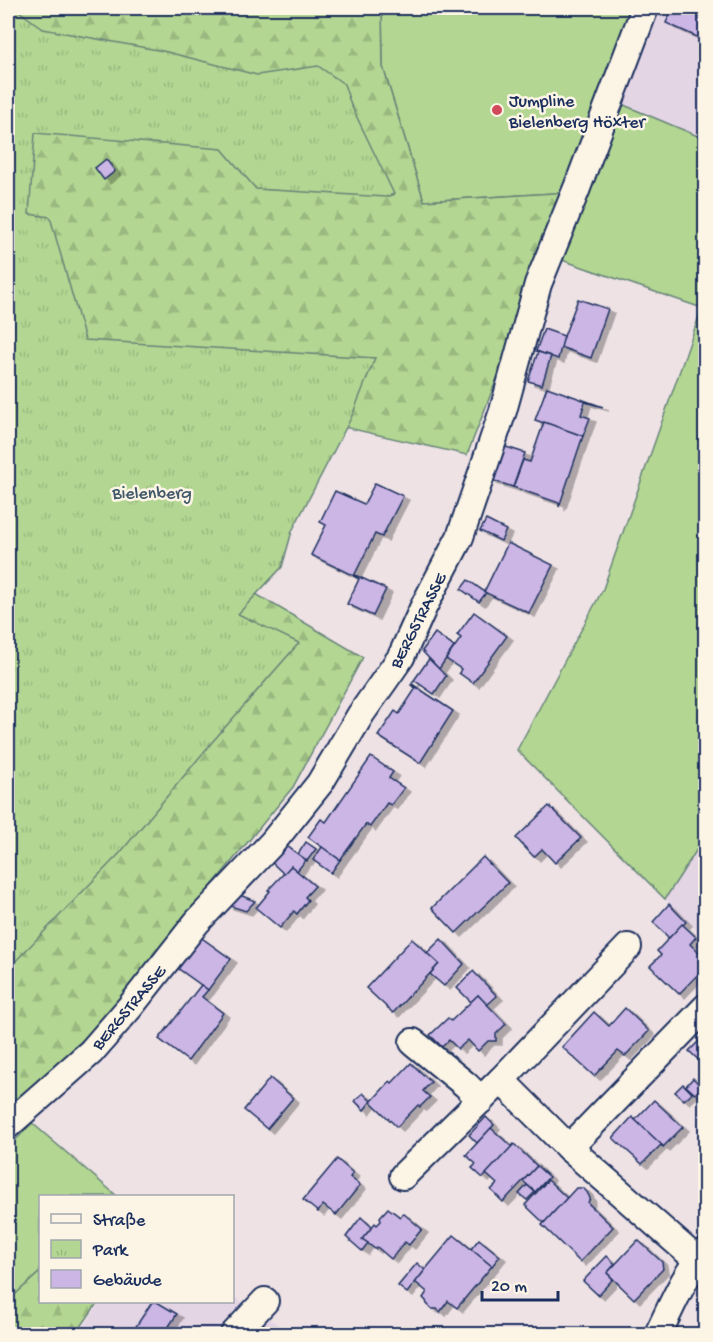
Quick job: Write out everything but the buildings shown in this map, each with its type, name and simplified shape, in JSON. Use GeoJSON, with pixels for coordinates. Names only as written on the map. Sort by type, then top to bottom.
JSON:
{"type":"FeatureCollection","features":[{"type":"Feature","properties":{"kind":"street","name":"BERGSTRASSE"},"geometry":{"type":"LineString","coordinates":[[8,1125],[91,1052],[197,922],[272,843],[320,783],[361,714],[401,657],[424,606],[460,537],[503,411],[538,284],[645,8]]}},
{"type":"Feature","properties":{"kind":"street"},"geometry":{"type":"LineString","coordinates":[[403,1176],[501,1080],[628,947]]}},
{"type":"Feature","properties":{"kind":"street"},"geometry":{"type":"LineString","coordinates":[[569,1148],[705,1007]]}},
{"type":"Feature","properties":{"kind":"street"},"geometry":{"type":"LineString","coordinates":[[413,1042],[481,1100]]}},
{"type":"Feature","properties":{"kind":"street"},"geometry":{"type":"LineString","coordinates":[[501,1080],[569,1148],[701,1255],[658,1335]]}},
{"type":"Feature","properties":{"kind":"street"},"geometry":{"type":"LineString","coordinates":[[234,1335],[265,1301]]}},
{"type":"Feature","properties":{"kind":"shaded area"},"geometry":{"type":"Polygon","coordinates":[[[645,8],[705,8],[705,139],[619,103],[645,8]]]}},
{"type":"Feature","properties":{"kind":"shaded area"},"geometry":{"type":"Polygon","coordinates":[[[705,837],[705,939],[665,899],[705,837]]]}},
{"type":"Feature","properties":{"kind":"shaded area"},"geometry":{"type":"Polygon","coordinates":[[[234,1297],[293,1334],[79,1334],[99,1303],[234,1303],[234,1297]]]}},
{"type":"Feature","properties":{"kind":"green space"},"geometry":{"type":"Polygon","coordinates":[[[8,8],[382,8],[383,67],[424,201],[570,192],[467,455],[344,427],[254,593],[363,657],[293,787],[94,1029],[8,1111],[8,8]]]}},
{"type":"Feature","properties":{"kind":"green space","name":"Bielenberg"},"geometry":{"type":"Polygon","coordinates":[[[8,8],[15,8],[43,29],[163,51],[257,75],[318,66],[344,84],[351,105],[394,194],[386,197],[256,189],[222,149],[35,133],[29,214],[50,217],[85,340],[375,358],[351,418],[292,531],[282,567],[238,614],[299,643],[213,741],[120,853],[8,969],[8,8]]]}},
{"type":"Feature","properties":{"kind":"green space","name":"Jumpline Bielenberg Höxter"},"geometry":{"type":"Polygon","coordinates":[[[382,8],[637,8],[570,192],[424,201],[383,67],[382,8]]]}},
{"type":"Feature","properties":{"kind":"green space"},"geometry":{"type":"Polygon","coordinates":[[[619,103],[705,139],[705,837],[665,899],[517,750],[603,589],[702,308],[562,260],[619,103]]]}},
{"type":"Feature","properties":{"kind":"green space"},"geometry":{"type":"Polygon","coordinates":[[[32,1123],[116,1195],[39,1195],[39,1273],[8,1301],[8,1148],[32,1123]]]}},
{"type":"Feature","properties":{"kind":"green space"},"geometry":{"type":"Polygon","coordinates":[[[39,1273],[39,1303],[97,1303],[76,1334],[8,1334],[8,1301],[39,1273]]]}},
{"type":"Feature","properties":{"kind":"place","name":"Jumpline Bielenberg Höxter"},"geometry":{"type":"Point","coordinates":[497,110]}}]}
